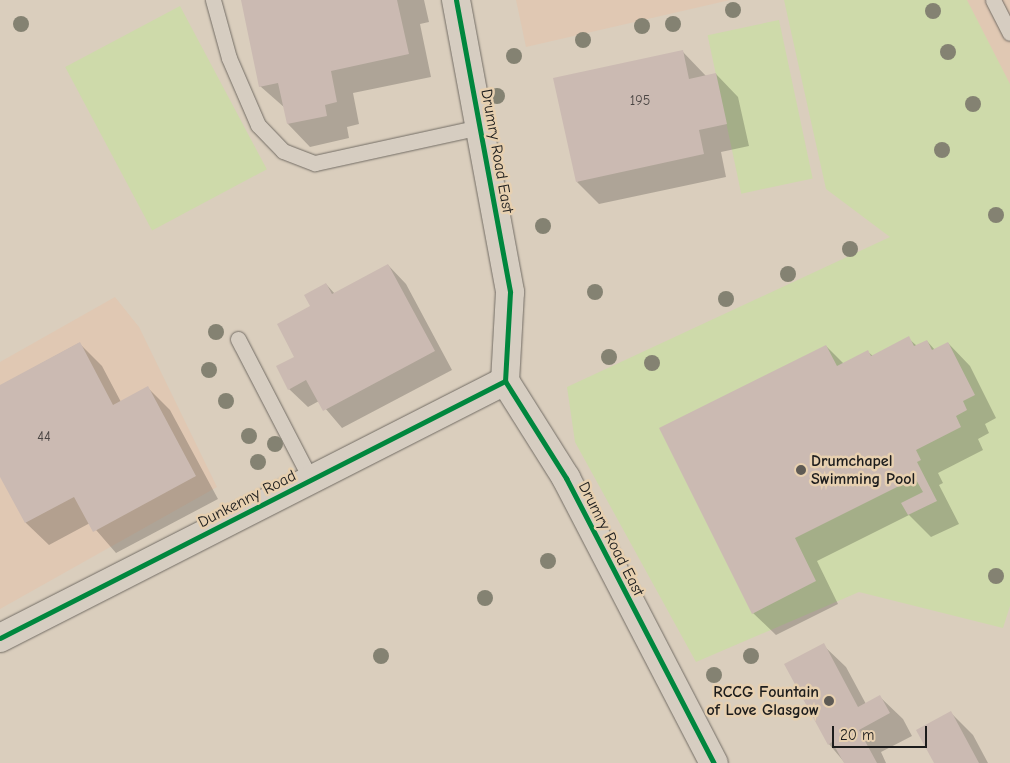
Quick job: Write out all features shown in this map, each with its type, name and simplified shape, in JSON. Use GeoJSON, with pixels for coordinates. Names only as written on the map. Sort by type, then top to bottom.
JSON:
{"type":"FeatureCollection","features":[{"type":"Feature","properties":{"kind":"street","name":"Drumry Road East"},"geometry":{"type":"LineString","coordinates":[[456,0],[510,292],[505,381],[566,478],[714,763]]}},
{"type":"Feature","properties":{"kind":"street","name":"Dunkenny Road"},"geometry":{"type":"LineString","coordinates":[[0,638],[505,381]]}},
{"type":"Feature","properties":{"kind":"lane"},"geometry":{"type":"LineString","coordinates":[[213,0],[229,58],[258,125],[283,151],[315,163],[480,126]]}},
{"type":"Feature","properties":{"kind":"lane"},"geometry":{"type":"LineString","coordinates":[[993,0],[1010,33]]}},
{"type":"Feature","properties":{"kind":"lane"},"geometry":{"type":"LineString","coordinates":[[238,339],[311,480]]}},
{"type":"Feature","properties":{"kind":"shaded area"},"geometry":{"type":"Polygon","coordinates":[[[516,0],[730,0],[526,47],[516,0]]]}},
{"type":"Feature","properties":{"kind":"shaded area"},"geometry":{"type":"Polygon","coordinates":[[[944,0],[1010,0],[1010,140],[944,0]]]}},
{"type":"Feature","properties":{"kind":"shaded area"},"geometry":{"type":"Polygon","coordinates":[[[115,297],[139,327],[217,487],[0,609],[0,362],[115,297]]]}},
{"type":"Feature","properties":{"kind":"green space"},"geometry":{"type":"Polygon","coordinates":[[[784,0],[967,0],[1010,84],[1010,606],[1003,628],[859,592],[696,662],[575,442],[567,387],[890,237],[826,189],[784,0]]]}},
{"type":"Feature","properties":{"kind":"green space"},"geometry":{"type":"Polygon","coordinates":[[[180,6],[267,169],[152,230],[65,67],[180,6]]]}},
{"type":"Feature","properties":{"kind":"green space"},"geometry":{"type":"Polygon","coordinates":[[[779,20],[813,178],[741,194],[708,35],[779,20]]]}},
{"type":"Feature","properties":{"kind":"building"},"geometry":{"type":"Polygon","coordinates":[[[241,0],[397,0],[409,54],[331,71],[337,102],[325,105],[327,116],[287,124],[278,83],[259,87],[241,0]]]}},
{"type":"Feature","properties":{"kind":"building"},"geometry":{"type":"Polygon","coordinates":[[[683,50],[689,79],[716,73],[727,124],[699,130],[704,154],[576,182],[553,78],[683,50]]]}},
{"type":"Feature","properties":{"kind":"building"},"geometry":{"type":"Polygon","coordinates":[[[388,264],[435,351],[323,411],[306,380],[288,390],[276,366],[294,357],[277,324],[310,306],[304,295],[326,283],[332,294],[388,264]]]}},
{"type":"Feature","properties":{"kind":"building","name":"Drumchapel Swimming Pool"},"geometry":{"type":"Polygon","coordinates":[[[909,336],[914,346],[927,340],[932,350],[948,342],[975,395],[963,401],[967,410],[956,416],[961,427],[916,450],[921,460],[917,462],[937,501],[908,515],[901,503],[923,492],[915,478],[795,538],[816,581],[752,614],[659,428],[826,345],[837,366],[868,350],[871,356],[909,336]]]}},
{"type":"Feature","properties":{"kind":"building"},"geometry":{"type":"Polygon","coordinates":[[[80,342],[113,405],[148,386],[196,476],[93,532],[74,497],[25,523],[0,477],[0,385],[80,342]]]}},
{"type":"Feature","properties":{"kind":"building","name":"RCCG Fountain of Love Glasgow"},"geometry":{"type":"Polygon","coordinates":[[[824,643],[858,707],[880,695],[890,713],[859,730],[877,763],[844,763],[832,742],[828,745],[784,664],[824,643]]]}},
{"type":"Feature","properties":{"kind":"building"},"geometry":{"type":"Polygon","coordinates":[[[951,711],[979,763],[934,763],[916,730],[951,711]]]}},
{"type":"Feature","properties":{"kind":"cycle path"},"geometry":{"type":"LineString","coordinates":[[456,0],[510,292],[505,381],[566,478],[714,763]]}},
{"type":"Feature","properties":{"kind":"cycle path"},"geometry":{"type":"LineString","coordinates":[[0,638],[505,381]]}},
{"type":"Feature","properties":{"kind":"place","name":"Drumchapel Swimming Pool"},"geometry":{"type":"Point","coordinates":[801,470]}},
{"type":"Feature","properties":{"kind":"place","name":"RCCG Fountain of Love Glasgow"},"geometry":{"type":"Point","coordinates":[829,701]}}]}
